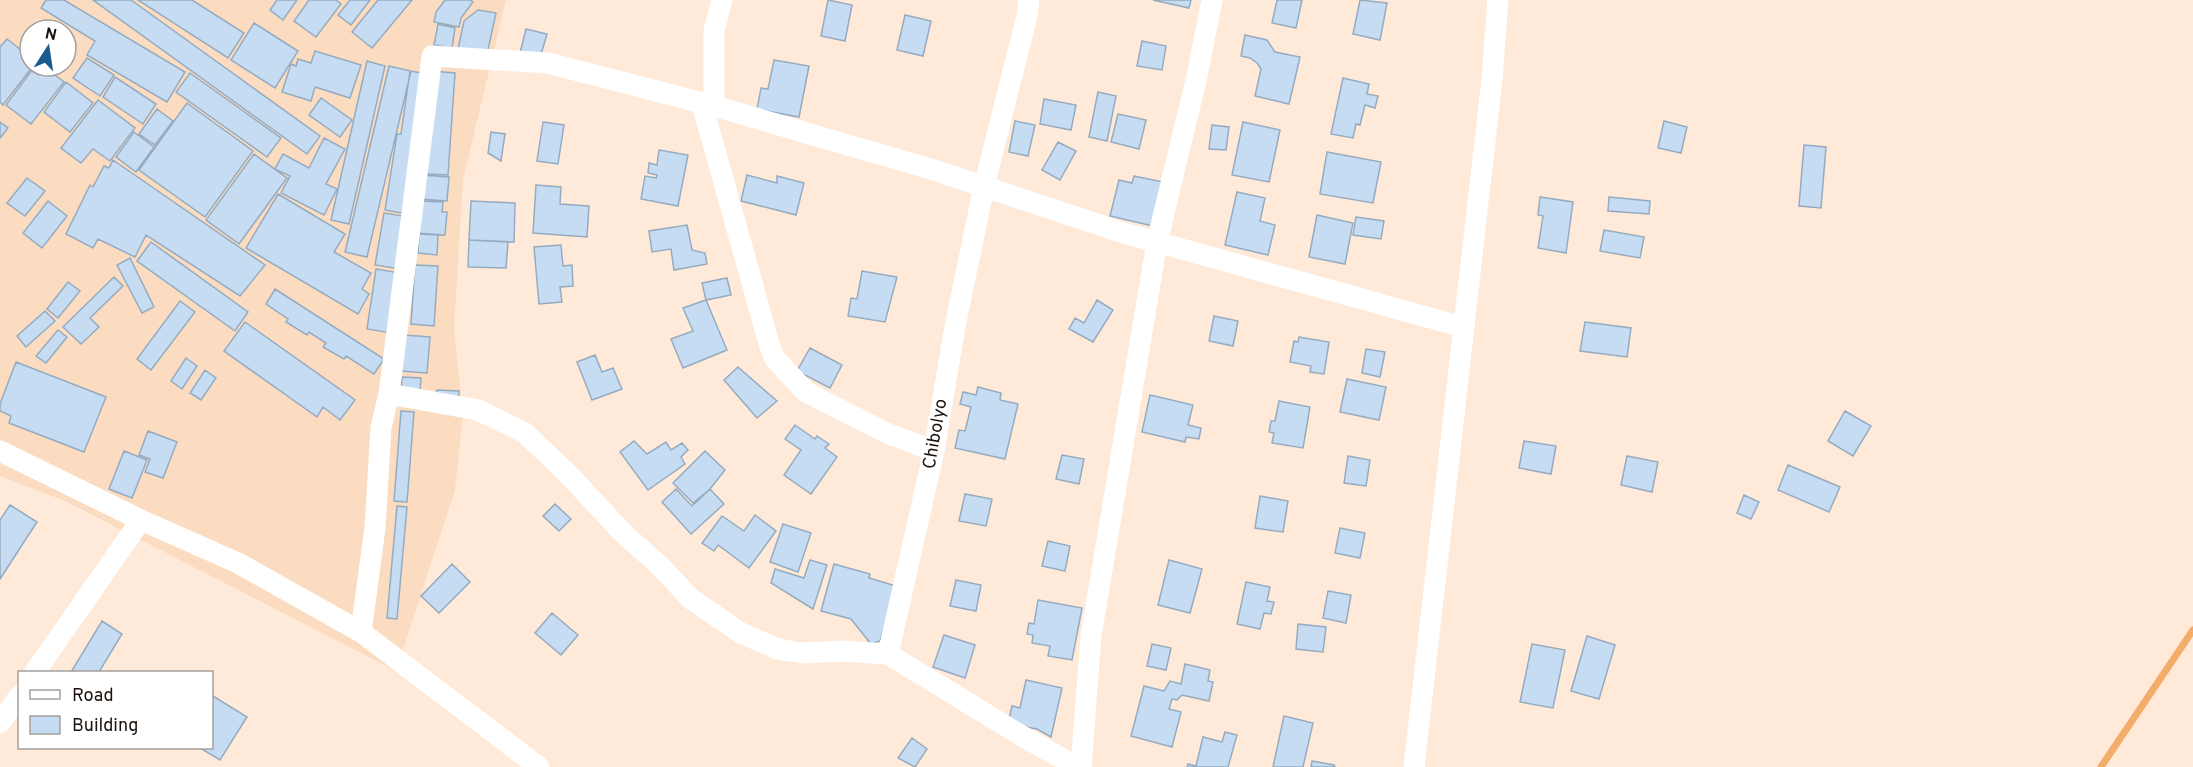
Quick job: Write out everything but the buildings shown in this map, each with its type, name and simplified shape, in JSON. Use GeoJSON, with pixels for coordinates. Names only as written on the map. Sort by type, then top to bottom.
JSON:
{"type":"FeatureCollection","features":[{"type":"Feature","properties":{"kind":"street","name":"Chibolyo"},"geometry":{"type":"LineString","coordinates":[[888,654],[933,451],[956,321],[984,187],[1028,16],[1029,0]]}},
{"type":"Feature","properties":{"kind":"street"},"geometry":{"type":"LineString","coordinates":[[389,394],[478,410],[525,433],[691,599],[741,633],[778,649],[802,653],[844,651],[888,654],[1022,736],[1079,767],[1091,636],[1157,242],[1197,76],[1212,0]]}},
{"type":"Feature","properties":{"kind":"street"},"geometry":{"type":"LineString","coordinates":[[1413,767],[1492,79],[1497,0]]}},
{"type":"Feature","properties":{"kind":"street"},"geometry":{"type":"LineString","coordinates":[[716,4],[708,105],[775,359],[806,392],[889,434],[933,451]]}},
{"type":"Feature","properties":{"kind":"street"},"geometry":{"type":"LineString","coordinates":[[361,632],[375,528],[381,427],[389,394],[432,56],[548,63],[708,105],[934,170],[1124,233],[1463,327]]}},
{"type":"Feature","properties":{"kind":"street"},"geometry":{"type":"LineString","coordinates":[[0,451],[141,520],[238,563],[361,632],[540,767]]}},
{"type":"Feature","properties":{"kind":"street"},"geometry":{"type":"LineString","coordinates":[[36,671],[141,520]]}},
{"type":"Feature","properties":{"kind":"street"},"geometry":{"type":"LineString","coordinates":[[0,723],[18,697]]}},
{"type":"Feature","properties":{"kind":"shaded area"},"geometry":{"type":"Polygon","coordinates":[[[0,0],[506,0],[463,180],[454,330],[463,413],[455,490],[396,671],[65,501],[0,476],[0,0]]]}},
{"type":"Feature","properties":{"kind":"waterway"},"geometry":{"type":"LineString","coordinates":[[2101,767],[2193,630]]}}]}
